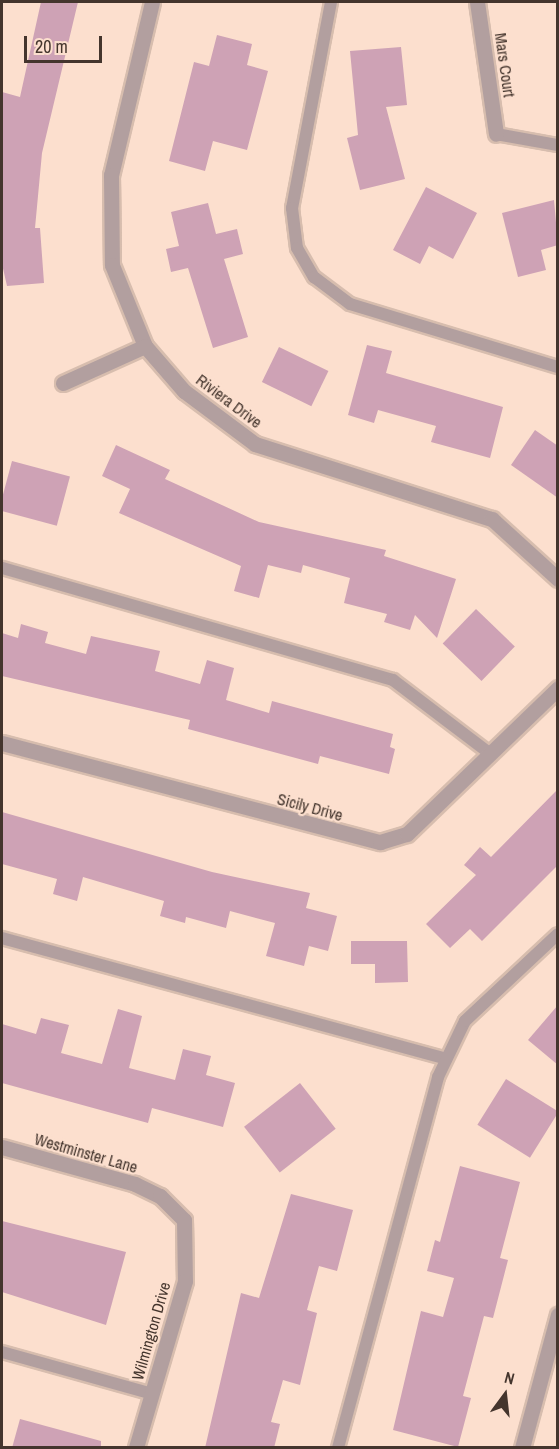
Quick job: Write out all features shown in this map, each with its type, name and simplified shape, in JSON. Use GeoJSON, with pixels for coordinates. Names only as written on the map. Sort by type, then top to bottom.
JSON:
{"type":"FeatureCollection","features":[{"type":"Feature","properties":{"kind":"street","name":"Riviera Drive"},"geometry":{"type":"LineString","coordinates":[[152,2],[111,175],[112,265],[145,346],[184,391],[255,444],[492,519],[558,579]]}},
{"type":"Feature","properties":{"kind":"street","name":"Mars Court"},"geometry":{"type":"LineString","coordinates":[[477,2],[496,134]]}},
{"type":"Feature","properties":{"kind":"street"},"geometry":{"type":"LineString","coordinates":[[63,383],[145,346]]}},
{"type":"Feature","properties":{"kind":"street","name":"Sicily Drive"},"geometry":{"type":"LineString","coordinates":[[2,743],[380,842],[407,834],[558,688]]}},
{"type":"Feature","properties":{"kind":"street","name":"Westminster Lane"},"geometry":{"type":"LineString","coordinates":[[2,1147],[135,1184],[160,1196]]}},
{"type":"Feature","properties":{"kind":"street","name":"Wilmington Drive"},"geometry":{"type":"LineString","coordinates":[[136,1448],[185,1281],[184,1220],[160,1196]]}},
{"type":"Feature","properties":{"kind":"street"},"geometry":{"type":"LineString","coordinates":[[522,1448],[558,1315]]}},
{"type":"Feature","properties":{"kind":"lane"},"geometry":{"type":"LineString","coordinates":[[331,2],[292,208],[297,248],[314,277],[350,304],[558,367]]}},
{"type":"Feature","properties":{"kind":"lane"},"geometry":{"type":"LineString","coordinates":[[496,134],[558,145]]}},
{"type":"Feature","properties":{"kind":"lane"},"geometry":{"type":"LineString","coordinates":[[2,568],[393,680],[489,753]]}},
{"type":"Feature","properties":{"kind":"lane"},"geometry":{"type":"LineString","coordinates":[[338,1448],[446,1059],[465,1021],[558,934]]}},
{"type":"Feature","properties":{"kind":"lane"},"geometry":{"type":"LineString","coordinates":[[2,938],[446,1059]]}},
{"type":"Feature","properties":{"kind":"lane"},"geometry":{"type":"LineString","coordinates":[[2,1352],[152,1394]]}},
{"type":"Feature","properties":{"kind":"building"},"geometry":{"type":"Polygon","coordinates":[[[41,2],[78,2],[42,153],[35,228],[40,228],[44,283],[7,286],[2,264],[2,92],[20,97],[41,2]]]}},
{"type":"Feature","properties":{"kind":"building"},"geometry":{"type":"Polygon","coordinates":[[[217,35],[252,44],[247,65],[268,71],[247,150],[213,141],[205,171],[169,161],[194,62],[209,66],[217,35]]]}},
{"type":"Feature","properties":{"kind":"building"},"geometry":{"type":"Polygon","coordinates":[[[401,47],[407,105],[386,107],[405,179],[360,190],[347,138],[358,135],[350,51],[401,47]]]}},
{"type":"Feature","properties":{"kind":"building"},"geometry":{"type":"Polygon","coordinates":[[[426,187],[477,213],[453,259],[429,246],[420,264],[393,250],[426,187]]]}},
{"type":"Feature","properties":{"kind":"building"},"geometry":{"type":"Polygon","coordinates":[[[554,200],[558,245],[541,250],[546,270],[518,277],[502,213],[554,200]]]}},
{"type":"Feature","properties":{"kind":"building"},"geometry":{"type":"Polygon","coordinates":[[[208,203],[216,234],[237,229],[243,254],[224,259],[248,337],[213,348],[188,268],[171,272],[166,249],[179,246],[171,212],[208,203]]]}},
{"type":"Feature","properties":{"kind":"building"},"geometry":{"type":"Polygon","coordinates":[[[367,345],[392,351],[386,373],[503,407],[490,458],[431,442],[436,426],[378,410],[374,423],[348,415],[367,345]]]}},
{"type":"Feature","properties":{"kind":"building"},"geometry":{"type":"Polygon","coordinates":[[[279,347],[328,371],[311,406],[262,382],[279,347]]]}},
{"type":"Feature","properties":{"kind":"building"},"geometry":{"type":"Polygon","coordinates":[[[535,430],[558,446],[558,498],[511,465],[535,430]]]}},
{"type":"Feature","properties":{"kind":"building"},"geometry":{"type":"Polygon","coordinates":[[[116,445],[170,470],[165,479],[259,522],[386,550],[384,556],[456,579],[437,638],[415,615],[410,630],[384,622],[387,614],[344,603],[350,578],[303,565],[301,573],[268,565],[259,598],[234,591],[241,566],[119,513],[130,489],[102,476],[116,445]]]}},
{"type":"Feature","properties":{"kind":"building"},"geometry":{"type":"Polygon","coordinates":[[[12,461],[70,477],[57,526],[2,511],[2,498],[12,461]]]}},
{"type":"Feature","properties":{"kind":"building"},"geometry":{"type":"Polygon","coordinates":[[[476,609],[515,647],[482,681],[443,644],[476,609]]]}},
{"type":"Feature","properties":{"kind":"building"},"geometry":{"type":"Polygon","coordinates":[[[21,624],[48,632],[45,643],[86,654],[91,636],[160,651],[155,671],[200,684],[207,660],[234,668],[226,700],[269,713],[272,701],[393,734],[390,747],[395,749],[389,774],[320,756],[318,764],[188,729],[190,720],[2,676],[2,633],[18,638],[21,624]]]}},
{"type":"Feature","properties":{"kind":"building"},"geometry":{"type":"Polygon","coordinates":[[[558,789],[558,865],[482,941],[470,929],[450,948],[426,924],[476,875],[464,865],[480,847],[491,857],[558,789]]]}},
{"type":"Feature","properties":{"kind":"building"},"geometry":{"type":"Polygon","coordinates":[[[2,812],[212,872],[310,893],[306,908],[337,916],[328,951],[309,946],[304,966],[266,956],[275,923],[230,911],[226,928],[186,917],[185,923],[160,916],[164,901],[83,877],[77,901],[53,894],[57,879],[2,864],[2,812]]]}},
{"type":"Feature","properties":{"kind":"building"},"geometry":{"type":"Polygon","coordinates":[[[351,941],[407,941],[408,982],[375,983],[375,964],[351,964],[351,941]]]}},
{"type":"Feature","properties":{"kind":"building"},"geometry":{"type":"Polygon","coordinates":[[[558,1005],[558,1065],[528,1040],[558,1005]]]}},
{"type":"Feature","properties":{"kind":"building"},"geometry":{"type":"Polygon","coordinates":[[[118,1009],[142,1016],[129,1068],[175,1080],[183,1049],[211,1056],[206,1075],[235,1083],[223,1127],[152,1108],[148,1123],[2,1083],[2,1024],[36,1034],[41,1018],[69,1025],[61,1053],[102,1064],[118,1009]]]}},
{"type":"Feature","properties":{"kind":"building"},"geometry":{"type":"Polygon","coordinates":[[[506,1079],[558,1111],[530,1158],[477,1125],[506,1079]]]}},
{"type":"Feature","properties":{"kind":"building"},"geometry":{"type":"Polygon","coordinates":[[[300,1083],[336,1129],[280,1172],[244,1127],[300,1083]]]}},
{"type":"Feature","properties":{"kind":"building"},"geometry":{"type":"Polygon","coordinates":[[[460,1166],[520,1182],[500,1258],[508,1260],[493,1318],[484,1316],[463,1396],[471,1398],[458,1447],[393,1430],[421,1311],[443,1317],[454,1278],[427,1271],[435,1240],[440,1242],[460,1166]]]}},
{"type":"Feature","properties":{"kind":"building"},"geometry":{"type":"Polygon","coordinates":[[[291,1194],[353,1210],[337,1271],[319,1266],[307,1310],[317,1313],[300,1385],[283,1380],[271,1422],[280,1424],[274,1448],[205,1448],[241,1293],[259,1298],[291,1194]]]}},
{"type":"Feature","properties":{"kind":"building"},"geometry":{"type":"Polygon","coordinates":[[[2,1221],[126,1252],[106,1325],[2,1292],[2,1221]]]}},
{"type":"Feature","properties":{"kind":"building"},"geometry":{"type":"Polygon","coordinates":[[[20,1419],[101,1441],[101,1448],[12,1448],[20,1419]]]}}]}
